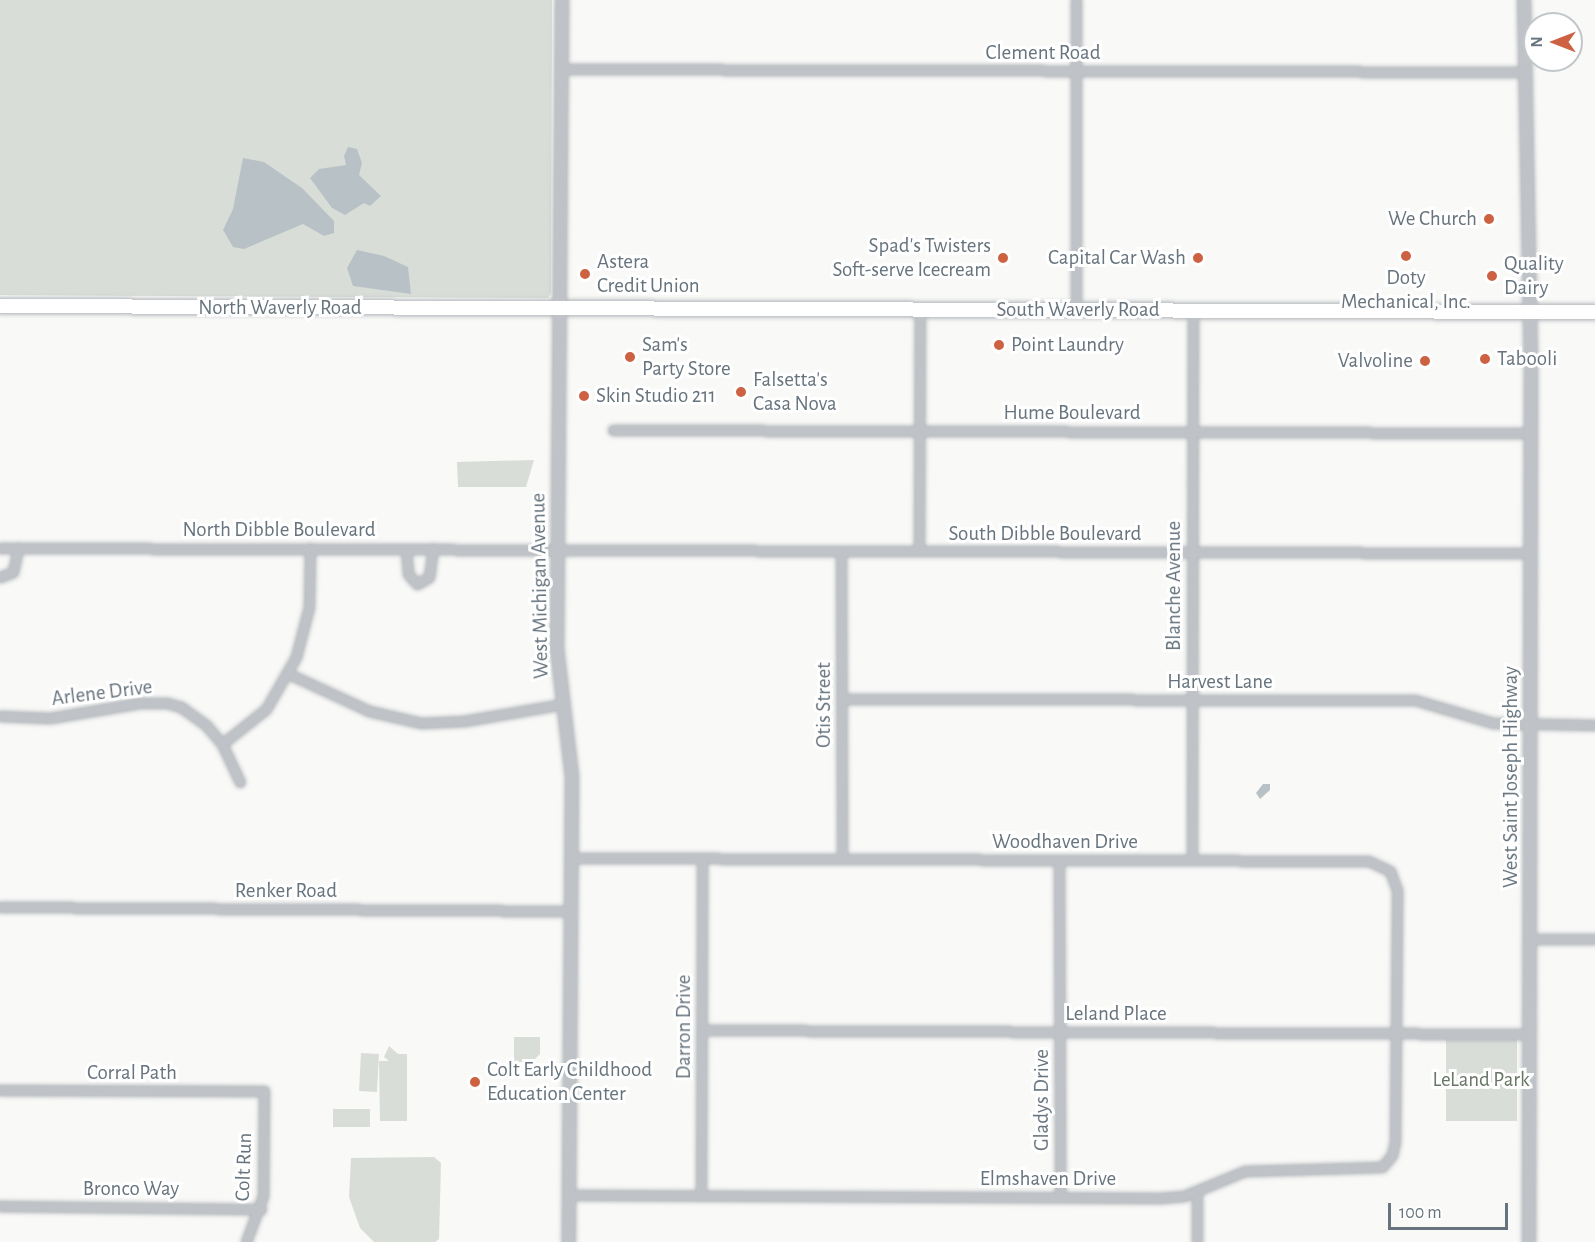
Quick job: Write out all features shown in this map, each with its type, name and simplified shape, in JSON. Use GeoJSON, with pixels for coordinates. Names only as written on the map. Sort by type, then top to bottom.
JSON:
{"type":"FeatureCollection","features":[{"type":"Feature","properties":{"kind":"main road","name":"North Waverly Road"},"geometry":{"type":"LineString","coordinates":[[0,306],[561,310]]}},
{"type":"Feature","properties":{"kind":"main road","name":"South Waverly Road"},"geometry":{"type":"LineString","coordinates":[[561,310],[1076,309],[1595,312]]}},
{"type":"Feature","properties":{"kind":"street","name":"West Michigan Avenue"},"geometry":{"type":"LineString","coordinates":[[562,0],[557,649],[572,759],[569,1242]]}},
{"type":"Feature","properties":{"kind":"street"},"geometry":{"type":"LineString","coordinates":[[1076,0],[1076,309]]}},
{"type":"Feature","properties":{"kind":"street","name":"Clement Road"},"geometry":{"type":"LineString","coordinates":[[562,69],[1523,72]]}},
{"type":"Feature","properties":{"kind":"street","name":"West Saint Joseph Highway"},"geometry":{"type":"LineString","coordinates":[[1524,72],[1531,433],[1529,1242]]}},
{"type":"Feature","properties":{"kind":"street"},"geometry":{"type":"LineString","coordinates":[[919,551],[920,311]]}},
{"type":"Feature","properties":{"kind":"street","name":"Blanche Avenue"},"geometry":{"type":"LineString","coordinates":[[1192,860],[1193,311]]}},
{"type":"Feature","properties":{"kind":"street","name":"Hume Boulevard"},"geometry":{"type":"LineString","coordinates":[[614,430],[1531,433]]}},
{"type":"Feature","properties":{"kind":"street","name":"North Dibble Boulevard"},"geometry":{"type":"LineString","coordinates":[[0,548],[432,548],[558,551]]}},
{"type":"Feature","properties":{"kind":"street"},"geometry":{"type":"LineString","coordinates":[[0,577],[13,572],[18,548]]}},
{"type":"Feature","properties":{"kind":"street"},"geometry":{"type":"LineString","coordinates":[[222,744],[258,717],[289,674],[306,629],[310,548]]}},
{"type":"Feature","properties":{"kind":"street"},"geometry":{"type":"LineString","coordinates":[[406,549],[408,574],[417,584],[429,578],[432,548]]}},
{"type":"Feature","properties":{"kind":"street","name":"South Dibble Boulevard"},"geometry":{"type":"LineString","coordinates":[[558,551],[1531,553]]}},
{"type":"Feature","properties":{"kind":"street","name":"Otis Street"},"geometry":{"type":"LineString","coordinates":[[841,552],[842,858]]}},
{"type":"Feature","properties":{"kind":"street"},"geometry":{"type":"LineString","coordinates":[[289,674],[369,711],[421,723],[464,721],[563,704]]}},
{"type":"Feature","properties":{"kind":"street","name":"Harvest Lane"},"geometry":{"type":"LineString","coordinates":[[842,699],[1415,700],[1492,723],[1595,725]]}},
{"type":"Feature","properties":{"kind":"street","name":"Arlene Drive"},"geometry":{"type":"LineString","coordinates":[[0,716],[50,718],[122,705],[167,703],[192,714],[222,744],[240,782]]}},
{"type":"Feature","properties":{"kind":"street","name":"Woodhaven Drive"},"geometry":{"type":"LineString","coordinates":[[572,858],[1369,861],[1389,871],[1398,890],[1395,1034]]}},
{"type":"Feature","properties":{"kind":"street","name":"Darron Drive"},"geometry":{"type":"LineString","coordinates":[[701,1195],[702,858]]}},
{"type":"Feature","properties":{"kind":"street","name":"Gladys Drive"},"geometry":{"type":"LineString","coordinates":[[1059,860],[1060,1197]]}},
{"type":"Feature","properties":{"kind":"street","name":"Renker Road"},"geometry":{"type":"LineString","coordinates":[[0,907],[572,910]]}},
{"type":"Feature","properties":{"kind":"street"},"geometry":{"type":"LineString","coordinates":[[1529,939],[1595,939]]}},
{"type":"Feature","properties":{"kind":"street","name":"Leland Place"},"geometry":{"type":"LineString","coordinates":[[702,1030],[1529,1034]]}},
{"type":"Feature","properties":{"kind":"street","name":"Elmshaven Drive"},"geometry":{"type":"LineString","coordinates":[[569,1195],[1160,1198],[1197,1192],[1245,1171],[1382,1167],[1392,1155],[1395,1142],[1395,1034]]}},
{"type":"Feature","properties":{"kind":"street","name":"Corral Path"},"geometry":{"type":"LineString","coordinates":[[0,1090],[264,1091]]}},
{"type":"Feature","properties":{"kind":"street","name":"Colt Run"},"geometry":{"type":"LineString","coordinates":[[246,1242],[261,1209],[264,1091]]}},
{"type":"Feature","properties":{"kind":"street"},"geometry":{"type":"LineString","coordinates":[[1197,1192],[1197,1242]]}},
{"type":"Feature","properties":{"kind":"street","name":"Bronco Way"},"geometry":{"type":"LineString","coordinates":[[0,1206],[261,1209]]}},
{"type":"Feature","properties":{"kind":"green space"},"geometry":{"type":"Polygon","coordinates":[[[0,0],[552,0],[551,293],[548,298],[0,295],[0,0]]]}},
{"type":"Feature","properties":{"kind":"green space"},"geometry":{"type":"Polygon","coordinates":[[[534,460],[526,487],[458,487],[457,462],[534,460]]]}},
{"type":"Feature","properties":{"kind":"green space"},"geometry":{"type":"Polygon","coordinates":[[[514,1037],[540,1037],[540,1054],[532,1062],[514,1062],[514,1037]]]}},
{"type":"Feature","properties":{"kind":"green space","name":"LeLand Park"},"geometry":{"type":"Polygon","coordinates":[[[1446,1039],[1517,1039],[1517,1121],[1446,1121],[1446,1039]]]}},
{"type":"Feature","properties":{"kind":"green space"},"geometry":{"type":"Polygon","coordinates":[[[389,1046],[398,1054],[407,1054],[407,1121],[380,1121],[379,1061],[389,1061],[384,1057],[389,1046]]]}},
{"type":"Feature","properties":{"kind":"green space"},"geometry":{"type":"Polygon","coordinates":[[[361,1053],[379,1054],[377,1092],[359,1091],[361,1053]]]}},
{"type":"Feature","properties":{"kind":"green space"},"geometry":{"type":"Polygon","coordinates":[[[333,1109],[370,1109],[370,1127],[333,1127],[333,1109]]]}},
{"type":"Feature","properties":{"kind":"green space"},"geometry":{"type":"Polygon","coordinates":[[[434,1157],[441,1163],[439,1239],[435,1242],[374,1242],[360,1228],[349,1197],[351,1158],[434,1157]]]}},
{"type":"Feature","properties":{"kind":"shaded area"},"geometry":{"type":"Polygon","coordinates":[[[348,147],[357,149],[362,163],[359,175],[381,196],[370,206],[364,203],[345,215],[332,208],[310,178],[319,169],[346,165],[344,156],[348,147]]]}},
{"type":"Feature","properties":{"kind":"shaded area"},"geometry":{"type":"Polygon","coordinates":[[[243,158],[264,162],[302,188],[334,221],[334,233],[324,236],[303,224],[244,249],[233,247],[223,230],[233,209],[243,158]]]}},
{"type":"Feature","properties":{"kind":"shaded area"},"geometry":{"type":"Polygon","coordinates":[[[357,250],[384,256],[408,267],[411,294],[353,286],[347,268],[357,250]]]}},
{"type":"Feature","properties":{"kind":"shaded area"},"geometry":{"type":"Polygon","coordinates":[[[1263,784],[1270,784],[1270,790],[1260,799],[1256,793],[1263,784]]]}},
{"type":"Feature","properties":{"kind":"place","name":"We Church"},"geometry":{"type":"Point","coordinates":[1489,219]}},
{"type":"Feature","properties":{"kind":"place","name":"Doty Mechanical, Inc."},"geometry":{"type":"Point","coordinates":[1406,256]}},
{"type":"Feature","properties":{"kind":"place","name":"Spad's Twisters Soft-serve Icecream"},"geometry":{"type":"Point","coordinates":[1003,258]}},
{"type":"Feature","properties":{"kind":"place","name":"Capital Car Wash"},"geometry":{"type":"Point","coordinates":[1198,258]}},
{"type":"Feature","properties":{"kind":"place","name":"Astera Credit Union"},"geometry":{"type":"Point","coordinates":[585,274]}},
{"type":"Feature","properties":{"kind":"place","name":"Quality Dairy"},"geometry":{"type":"Point","coordinates":[1492,276]}},
{"type":"Feature","properties":{"kind":"place","name":"Point Laundry"},"geometry":{"type":"Point","coordinates":[999,345]}},
{"type":"Feature","properties":{"kind":"place","name":"Sam's Party Store"},"geometry":{"type":"Point","coordinates":[630,357]}},
{"type":"Feature","properties":{"kind":"place","name":"Tabooli"},"geometry":{"type":"Point","coordinates":[1485,359]}},
{"type":"Feature","properties":{"kind":"place","name":"Valvoline"},"geometry":{"type":"Point","coordinates":[1425,361]}},
{"type":"Feature","properties":{"kind":"place","name":"Falsetta's Casa Nova"},"geometry":{"type":"Point","coordinates":[741,392]}},
{"type":"Feature","properties":{"kind":"place","name":"Skin Studio 211"},"geometry":{"type":"Point","coordinates":[584,396]}},
{"type":"Feature","properties":{"kind":"place","name":"Colt Early Childhood Education Center"},"geometry":{"type":"Point","coordinates":[475,1082]}}]}
